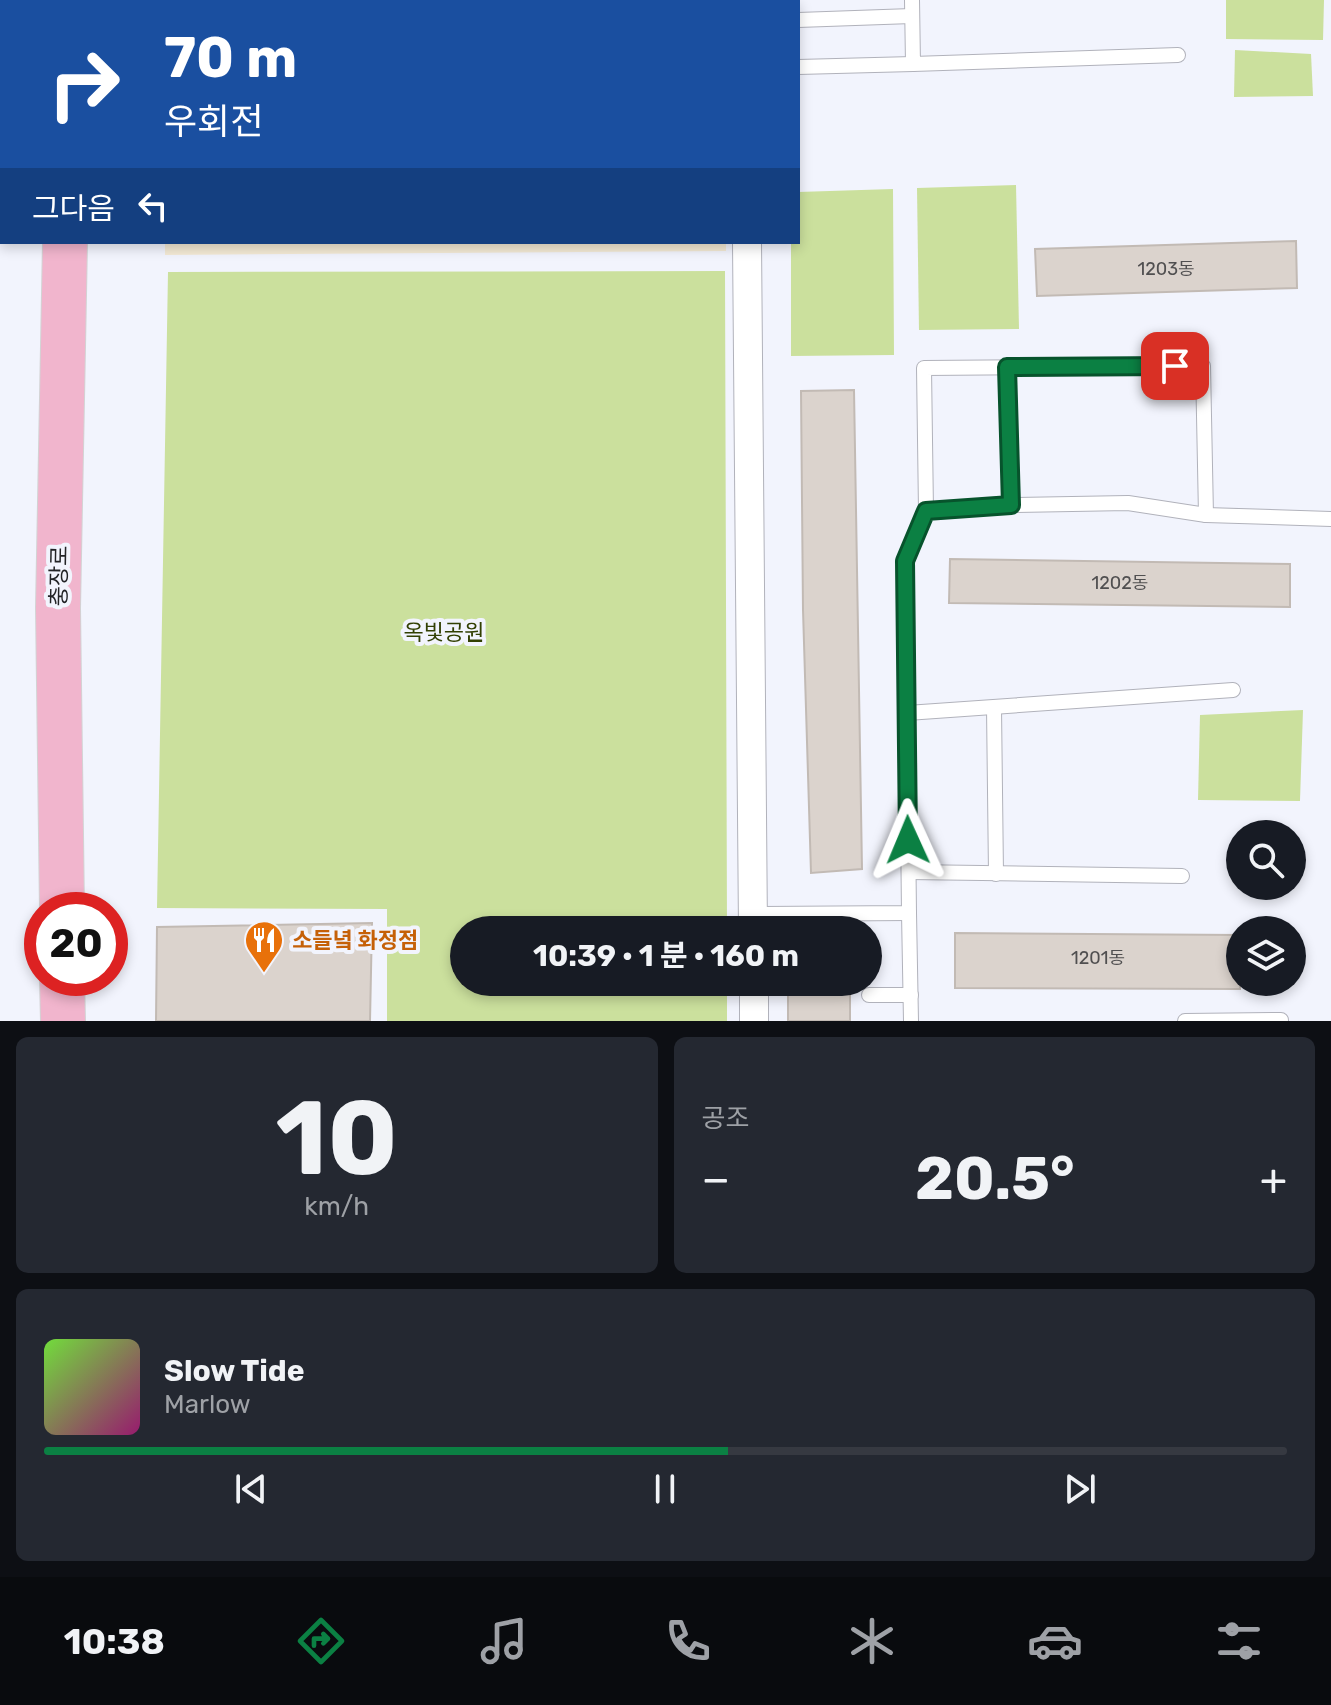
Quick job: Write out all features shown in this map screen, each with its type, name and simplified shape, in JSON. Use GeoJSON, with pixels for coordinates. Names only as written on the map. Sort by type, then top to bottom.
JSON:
{"type":"FeatureCollection","features":[{"type":"Feature","properties":{"kind":"main road","name":"충장로"},"geometry":{"type":"LineString","coordinates":[[62,892],[58,608],[65,244]]}},
{"type":"Feature","properties":{"kind":"main road"},"geometry":{"type":"LineString","coordinates":[[62,996],[63,1021]]}},
{"type":"Feature","properties":{"kind":"street"},"geometry":{"type":"LineString","coordinates":[[747,244],[753,916]]}},
{"type":"Feature","properties":{"kind":"street"},"geometry":{"type":"LineString","coordinates":[[754,996],[754,1021]]}},
{"type":"Feature","properties":{"kind":"lane"},"geometry":{"type":"LineString","coordinates":[[912,0],[913,64]]}},
{"type":"Feature","properties":{"kind":"lane"},"geometry":{"type":"LineString","coordinates":[[800,20],[912,16]]}},
{"type":"Feature","properties":{"kind":"lane"},"geometry":{"type":"LineString","coordinates":[[800,67],[1178,55]]}},
{"type":"Feature","properties":{"kind":"lane"},"geometry":{"type":"LineString","coordinates":[[911,1021],[905,561],[926,511],[924,368],[1203,366],[1206,515]]}},
{"type":"Feature","properties":{"kind":"lane"},"geometry":{"type":"LineString","coordinates":[[1007,367],[1011,505]]}},
{"type":"Feature","properties":{"kind":"lane"},"geometry":{"type":"LineString","coordinates":[[926,511],[1011,505],[1128,503],[1206,515],[1331,519]]}},
{"type":"Feature","properties":{"kind":"lane"},"geometry":{"type":"LineString","coordinates":[[907,713],[1233,690]]}},
{"type":"Feature","properties":{"kind":"lane"},"geometry":{"type":"LineString","coordinates":[[994,708],[996,874]]}},
{"type":"Feature","properties":{"kind":"lane"},"geometry":{"type":"LineString","coordinates":[[909,872],[1182,876]]}},
{"type":"Feature","properties":{"kind":"lane"},"geometry":{"type":"LineString","coordinates":[[857,916],[909,913]]}},
{"type":"Feature","properties":{"kind":"lane"},"geometry":{"type":"LineString","coordinates":[[882,995],[911,995]]}},
{"type":"Feature","properties":{"kind":"lane"},"geometry":{"type":"LineString","coordinates":[[1185,1021],[1281,1020]]}},
{"type":"Feature","properties":{"kind":"shaded area"},"geometry":{"type":"Polygon","coordinates":[[[165,244],[726,244],[726,251],[165,255],[165,244]]]}},
{"type":"Feature","properties":{"kind":"green space"},"geometry":{"type":"Polygon","coordinates":[[[1226,0],[1324,0],[1323,40],[1226,39],[1226,0]]]}},
{"type":"Feature","properties":{"kind":"green space"},"geometry":{"type":"Polygon","coordinates":[[[1235,50],[1311,54],[1313,96],[1234,97],[1235,50]]]}},
{"type":"Feature","properties":{"kind":"green space"},"geometry":{"type":"Polygon","coordinates":[[[1016,185],[1019,329],[919,330],[917,188],[1016,185]]]}},
{"type":"Feature","properties":{"kind":"green space"},"geometry":{"type":"Polygon","coordinates":[[[893,189],[894,355],[791,356],[791,244],[800,244],[800,192],[893,189]]]}},
{"type":"Feature","properties":{"kind":"green space","name":"옥빛공원"},"geometry":{"type":"Polygon","coordinates":[[[725,271],[727,916],[450,916],[450,996],[727,996],[727,1021],[387,1021],[387,909],[157,908],[168,272],[725,271]]]}},
{"type":"Feature","properties":{"kind":"green space"},"geometry":{"type":"Polygon","coordinates":[[[1303,710],[1300,801],[1198,800],[1200,715],[1303,710]]]}},
{"type":"Feature","properties":{"kind":"building"},"geometry":{"type":"Polygon","coordinates":[[[1296,241],[1297,288],[1037,296],[1035,249],[1296,241]]]}},
{"type":"Feature","properties":{"kind":"building"},"geometry":{"type":"Polygon","coordinates":[[[854,390],[862,869],[811,873],[803,610],[801,391],[854,390]]]}},
{"type":"Feature","properties":{"kind":"building"},"geometry":{"type":"Polygon","coordinates":[[[950,559],[1290,564],[1290,607],[949,603],[950,559]]]}},
{"type":"Feature","properties":{"kind":"building","name":"소들녘 화정점"},"geometry":{"type":"Polygon","coordinates":[[[372,923],[370,1021],[156,1021],[157,927],[372,923]]]}},
{"type":"Feature","properties":{"kind":"building"},"geometry":{"type":"Polygon","coordinates":[[[955,933],[1226,935],[1226,989],[955,988],[955,933]]]}},
{"type":"Feature","properties":{"kind":"building"},"geometry":{"type":"Polygon","coordinates":[[[788,996],[850,996],[850,1021],[788,1021],[788,996]]]}},
{"type":"Feature","properties":{"kind":"place","name":"소들녘 화정점"},"geometry":{"type":"Point","coordinates":[264,974]}},
{"type":"Feature","properties":{"kind":"route"},"geometry":{"type":"LineString","coordinates":[[908,840],[905,561],[926,511],[1011,505],[1007,367],[1175,366]]}}]}
